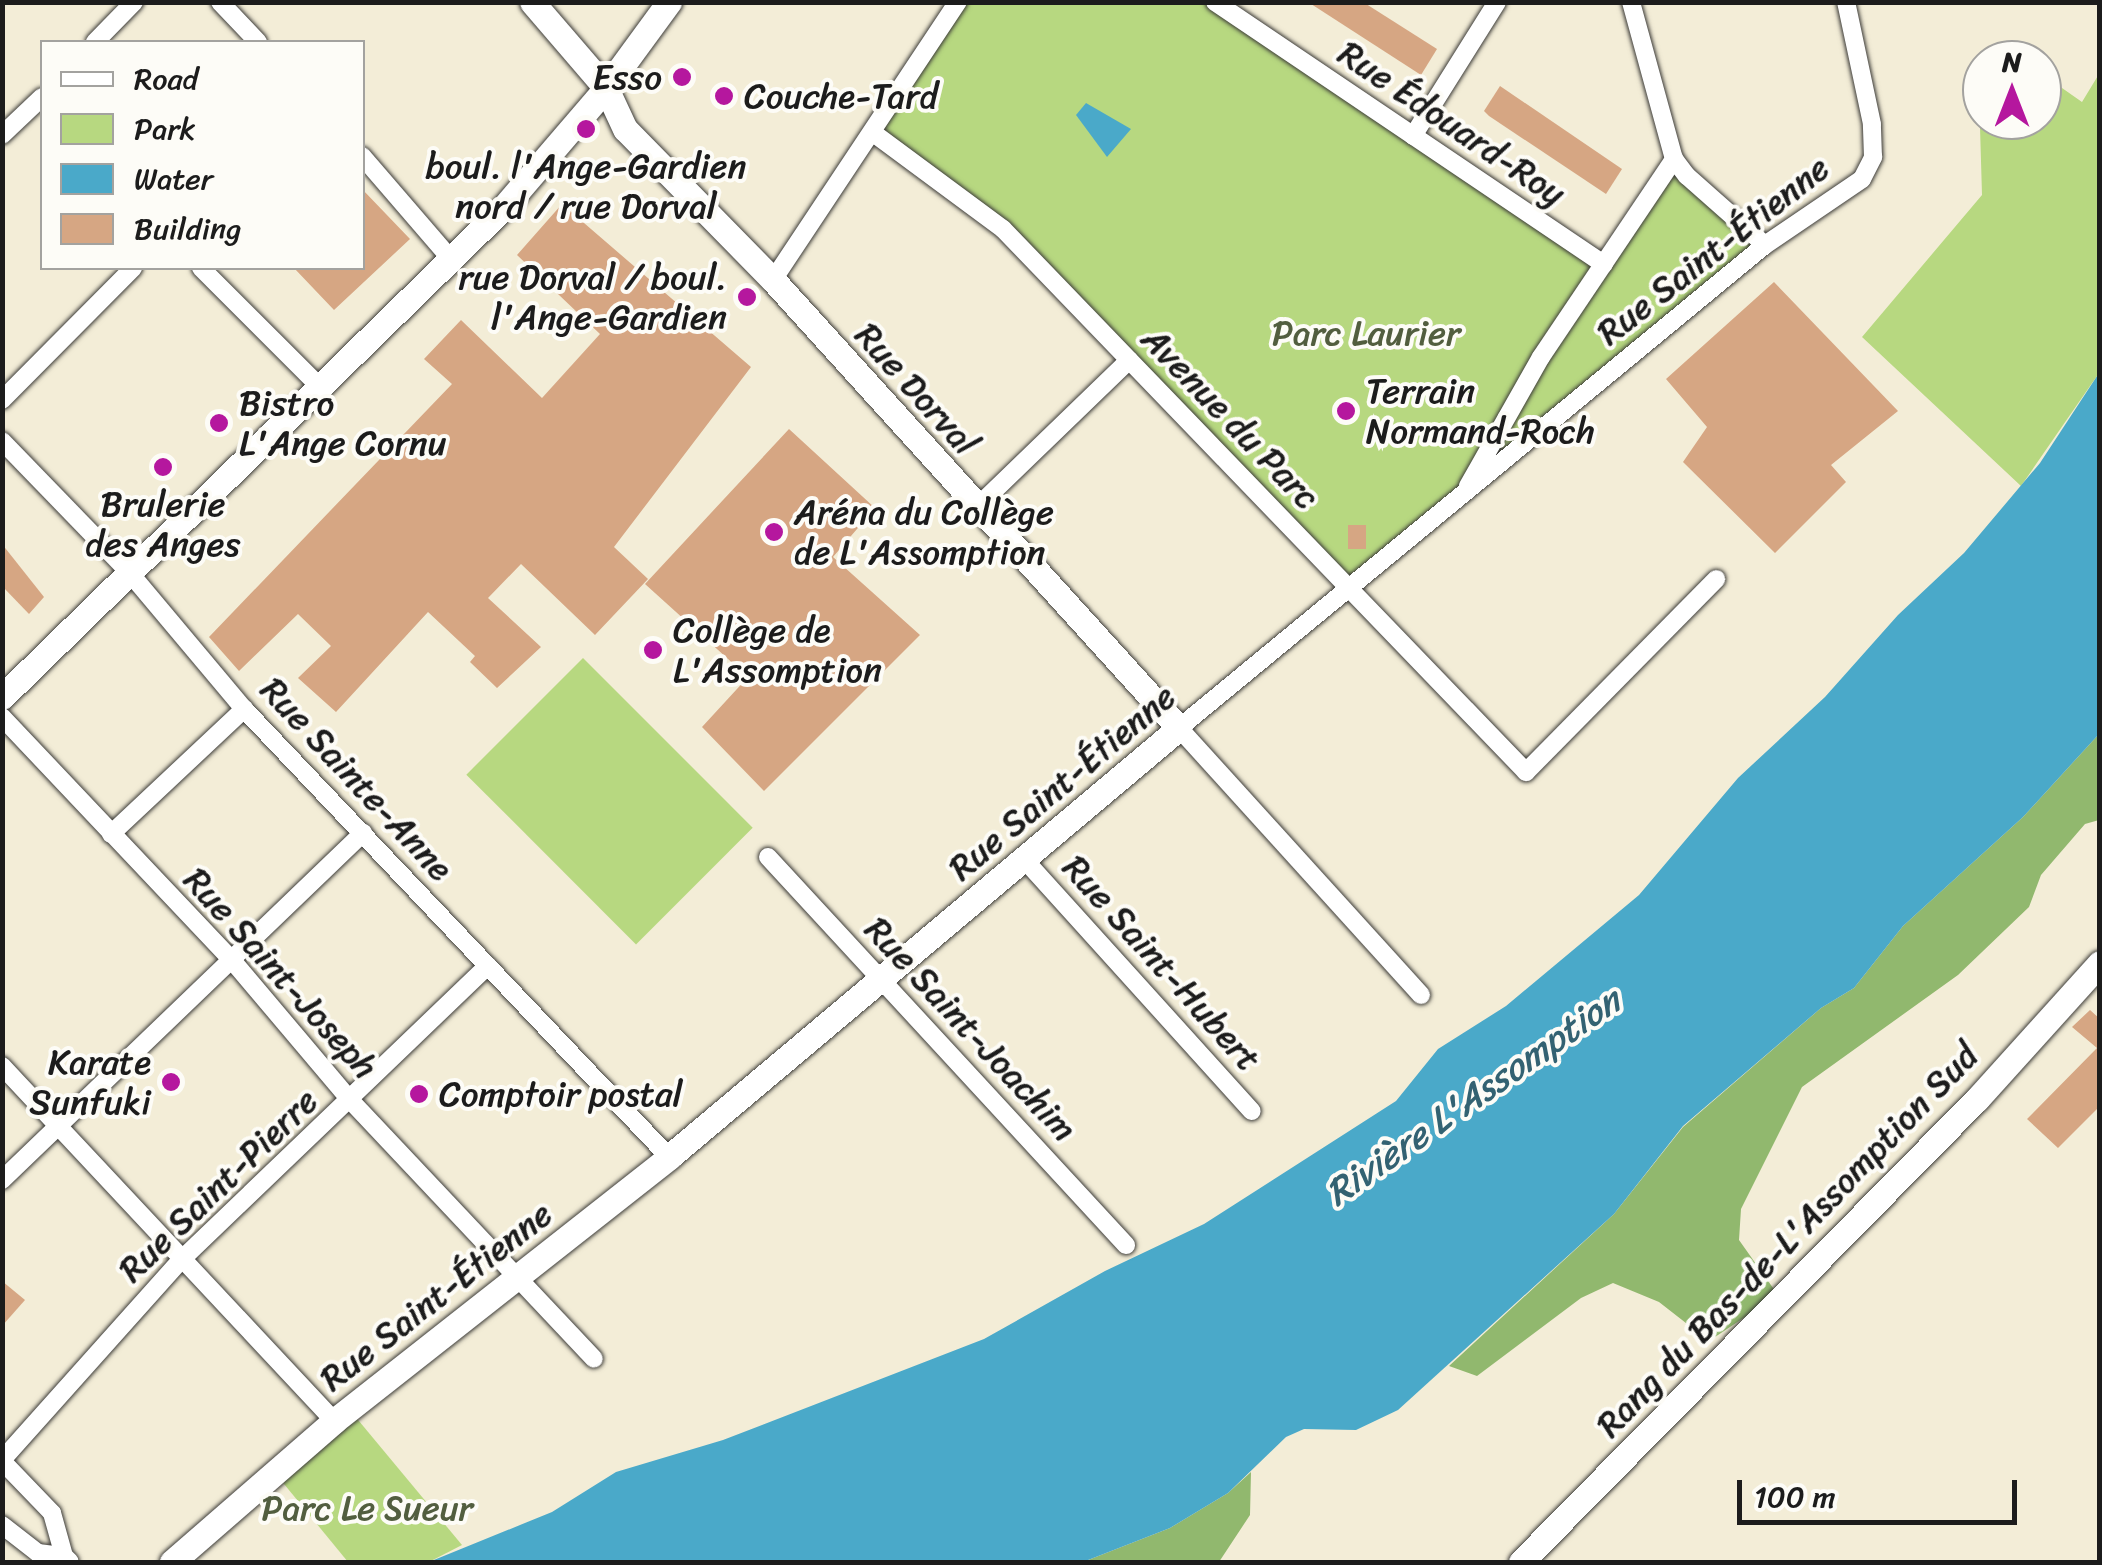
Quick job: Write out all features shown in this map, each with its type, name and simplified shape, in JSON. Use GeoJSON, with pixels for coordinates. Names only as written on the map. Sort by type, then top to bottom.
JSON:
{"type":"FeatureCollection","features":[{"type":"Feature","properties":{"kind":"street"},"geometry":{"type":"LineString","coordinates":[[97,40],[134,2]]}},
{"type":"Feature","properties":{"kind":"street"},"geometry":{"type":"LineString","coordinates":[[220,2],[256,40]]}},
{"type":"Feature","properties":{"kind":"street","name":"Rue Dorval"},"geometry":{"type":"LineString","coordinates":[[532,2],[606,88],[625,129],[773,280],[1421,995]]}},
{"type":"Feature","properties":{"kind":"street"},"geometry":{"type":"LineString","coordinates":[[2,697],[532,176],[606,88],[669,2]]}},
{"type":"Feature","properties":{"kind":"street"},"geometry":{"type":"LineString","coordinates":[[773,280],[958,2]]}},
{"type":"Feature","properties":{"kind":"street","name":"Rue Édouard-Roy"},"geometry":{"type":"LineString","coordinates":[[1215,2],[1604,264]]}},
{"type":"Feature","properties":{"kind":"street"},"geometry":{"type":"LineString","coordinates":[[1413,136],[1497,2]]}},
{"type":"Feature","properties":{"kind":"street"},"geometry":{"type":"LineString","coordinates":[[1631,2],[1674,159],[1687,176],[1766,246]]}},
{"type":"Feature","properties":{"kind":"street","name":"Rue Saint-Étienne"},"geometry":{"type":"LineString","coordinates":[[172,1562],[334,1421],[670,1157],[1023,858],[1354,590],[1766,246],[1862,178],[1873,158],[1868,93],[1846,2]]}},
{"type":"Feature","properties":{"kind":"street"},"geometry":{"type":"LineString","coordinates":[[2,136],[40,103]]}},
{"type":"Feature","properties":{"kind":"street","name":"Avenue du Parc"},"geometry":{"type":"LineString","coordinates":[[872,132],[1004,229],[1526,772],[1716,578]]}},
{"type":"Feature","properties":{"kind":"street"},"geometry":{"type":"LineString","coordinates":[[365,159],[450,258]]}},
{"type":"Feature","properties":{"kind":"street"},"geometry":{"type":"LineString","coordinates":[[1460,500],[1541,357],[1674,159]]}},
{"type":"Feature","properties":{"kind":"street"},"geometry":{"type":"LineString","coordinates":[[2,400],[131,270]]}},
{"type":"Feature","properties":{"kind":"street"},"geometry":{"type":"LineString","coordinates":[[203,270],[318,385]]}},
{"type":"Feature","properties":{"kind":"street"},"geometry":{"type":"LineString","coordinates":[[976,508],[1129,360]]}},
{"type":"Feature","properties":{"kind":"street","name":"Rue Sainte-Anne"},"geometry":{"type":"LineString","coordinates":[[2,441],[130,572],[244,708],[670,1157]]}},
{"type":"Feature","properties":{"kind":"street"},"geometry":{"type":"LineString","coordinates":[[111,834],[244,708]]}},
{"type":"Feature","properties":{"kind":"street","name":"Rue Saint-Joseph"},"geometry":{"type":"LineString","coordinates":[[2,716],[231,959],[351,1101],[594,1359]]}},
{"type":"Feature","properties":{"kind":"street"},"geometry":{"type":"LineString","coordinates":[[2,1180],[362,834]]}},
{"type":"Feature","properties":{"kind":"street","name":"Rue Saint-Joachim"},"geometry":{"type":"LineString","coordinates":[[768,857],[1126,1245]]}},
{"type":"Feature","properties":{"kind":"street","name":"Rue Saint-Hubert"},"geometry":{"type":"LineString","coordinates":[[1023,858],[1252,1111]]}},
{"type":"Feature","properties":{"kind":"street","name":"Rang du Bas-de-L'Assomption Sud"},"geometry":{"type":"LineString","coordinates":[[1520,1562],[1963,1113],[2100,962]]}},
{"type":"Feature","properties":{"kind":"street","name":"Rue Saint-Pierre"},"geometry":{"type":"LineString","coordinates":[[2,1460],[182,1260],[488,966]]}},
{"type":"Feature","properties":{"kind":"street"},"geometry":{"type":"LineString","coordinates":[[2,1066],[334,1421]]}},
{"type":"Feature","properties":{"kind":"street"},"geometry":{"type":"LineString","coordinates":[[2,1460],[52,1513],[67,1559],[38,1553],[2,1525]]}},
{"type":"Feature","properties":{"kind":"green space","name":"Parc Laurier"},"geometry":{"type":"Polygon","coordinates":[[[958,3],[1215,3],[1603,264],[1674,159],[1765,245],[1353,589],[1003,229],[872,132],[958,3]]]}},
{"type":"Feature","properties":{"kind":"green space"},"geometry":{"type":"Polygon","coordinates":[[[2099,74],[2099,373],[2021,486],[1862,337],[1982,195],[1980,140],[2062,140],[2062,88],[2082,102],[2099,74]]]}},
{"type":"Feature","properties":{"kind":"green space"},"geometry":{"type":"Polygon","coordinates":[[[583,658],[753,828],[636,944],[466,775],[583,658]]]}},
{"type":"Feature","properties":{"kind":"green space"},"geometry":{"type":"Polygon","coordinates":[[[2099,734],[2099,820],[2085,824],[2041,875],[2029,907],[1958,975],[1802,1087],[1741,1209],[1739,1240],[1778,1295],[1709,1341],[1659,1302],[1613,1283],[1581,1298],[1477,1376],[1449,1366],[1614,1214],[1683,1127],[1821,1008],[1854,988],[1903,926],[2023,817],[2099,734]]]}},
{"type":"Feature","properties":{"kind":"green space","name":"Parc Le Sueur"},"geometry":{"type":"Polygon","coordinates":[[[349,1409],[462,1545],[429,1562],[348,1562],[275,1473],[349,1409]]]}},
{"type":"Feature","properties":{"kind":"green space"},"geometry":{"type":"Polygon","coordinates":[[[1251,1472],[1250,1515],[1219,1562],[1083,1562],[1170,1528],[1228,1493],[1251,1472]]]}},
{"type":"Feature","properties":{"kind":"water"},"geometry":{"type":"Polygon","coordinates":[[[1086,103],[1131,129],[1107,157],[1076,115],[1086,103]]]}},
{"type":"Feature","properties":{"kind":"water","name":"Rivière L'Assomption"},"geometry":{"type":"Polygon","coordinates":[[[2099,373],[2099,734],[2023,817],[1903,926],[1854,988],[1821,1008],[1683,1126],[1614,1214],[1398,1410],[1356,1430],[1304,1429],[1286,1437],[1228,1493],[1170,1528],[1083,1562],[429,1562],[552,1512],[616,1472],[723,1440],[984,1339],[1105,1271],[1204,1224],[1396,1101],[1438,1049],[1506,1006],[1639,895],[1738,778],[1825,697],[1898,615],[1964,553],[2040,463],[2099,373]]]}},
{"type":"Feature","properties":{"kind":"building"},"geometry":{"type":"Polygon","coordinates":[[[1308,2],[1363,2],[1437,49],[1421,75],[1308,2]]]}},
{"type":"Feature","properties":{"kind":"building"},"geometry":{"type":"Polygon","coordinates":[[[1500,86],[1622,169],[1606,194],[1484,111],[1500,86]]]}},
{"type":"Feature","properties":{"kind":"building"},"geometry":{"type":"Polygon","coordinates":[[[365,192],[410,239],[334,310],[296,270],[365,270],[365,192]]]}},
{"type":"Feature","properties":{"kind":"building"},"geometry":{"type":"Polygon","coordinates":[[[562,204],[751,367],[614,547],[648,579],[595,635],[521,564],[488,598],[541,647],[497,688],[470,662],[475,656],[428,612],[336,712],[298,678],[331,646],[298,614],[239,671],[209,637],[452,384],[424,359],[461,320],[542,398],[600,334],[517,255],[562,204]]]}},
{"type":"Feature","properties":{"kind":"building"},"geometry":{"type":"Polygon","coordinates":[[[1774,282],[1898,411],[1831,465],[1846,482],[1775,553],[1683,462],[1707,427],[1666,379],[1774,282]]]}},
{"type":"Feature","properties":{"kind":"building"},"geometry":{"type":"Polygon","coordinates":[[[789,429],[875,508],[833,557],[920,635],[764,791],[702,727],[748,677],[645,584],[789,429]]]}},
{"type":"Feature","properties":{"kind":"building"},"geometry":{"type":"Polygon","coordinates":[[[1348,525],[1366,525],[1366,549],[1348,549],[1348,525]]]}},
{"type":"Feature","properties":{"kind":"building"},"geometry":{"type":"Polygon","coordinates":[[[2,544],[44,597],[29,614],[2,586],[2,544]]]}},
{"type":"Feature","properties":{"kind":"building"},"geometry":{"type":"Polygon","coordinates":[[[2090,1010],[2100,1019],[2100,1106],[2058,1148],[2027,1119],[2097,1048],[2072,1027],[2090,1010]]]}},
{"type":"Feature","properties":{"kind":"building"},"geometry":{"type":"Polygon","coordinates":[[[2,1281],[25,1300],[2,1326],[2,1281]]]}},
{"type":"Feature","properties":{"kind":"place","name":"Esso"},"geometry":{"type":"Point","coordinates":[682,77]}},
{"type":"Feature","properties":{"kind":"place","name":"Couche-Tard"},"geometry":{"type":"Point","coordinates":[724,96]}},
{"type":"Feature","properties":{"kind":"place","name":"boul. l'Ange-Gardien nord / rue Dorval"},"geometry":{"type":"Point","coordinates":[586,129]}},
{"type":"Feature","properties":{"kind":"place","name":"rue Dorval / boul. l'Ange-Gardien"},"geometry":{"type":"Point","coordinates":[747,297]}},
{"type":"Feature","properties":{"kind":"place","name":"Terrain Normand-Roch"},"geometry":{"type":"Point","coordinates":[1346,411]}},
{"type":"Feature","properties":{"kind":"place","name":"Bistro L'Ange Cornu"},"geometry":{"type":"Point","coordinates":[219,423]}},
{"type":"Feature","properties":{"kind":"place","name":"Brulerie des Anges"},"geometry":{"type":"Point","coordinates":[163,467]}},
{"type":"Feature","properties":{"kind":"place","name":"Aréna du Collège de L'Assomption"},"geometry":{"type":"Point","coordinates":[774,532]}},
{"type":"Feature","properties":{"kind":"place","name":"Collège de L'Assomption"},"geometry":{"type":"Point","coordinates":[653,650]}},
{"type":"Feature","properties":{"kind":"place","name":"Karate Sunfuki"},"geometry":{"type":"Point","coordinates":[171,1082]}},
{"type":"Feature","properties":{"kind":"place","name":"Comptoir postal"},"geometry":{"type":"Point","coordinates":[419,1094]}}]}
